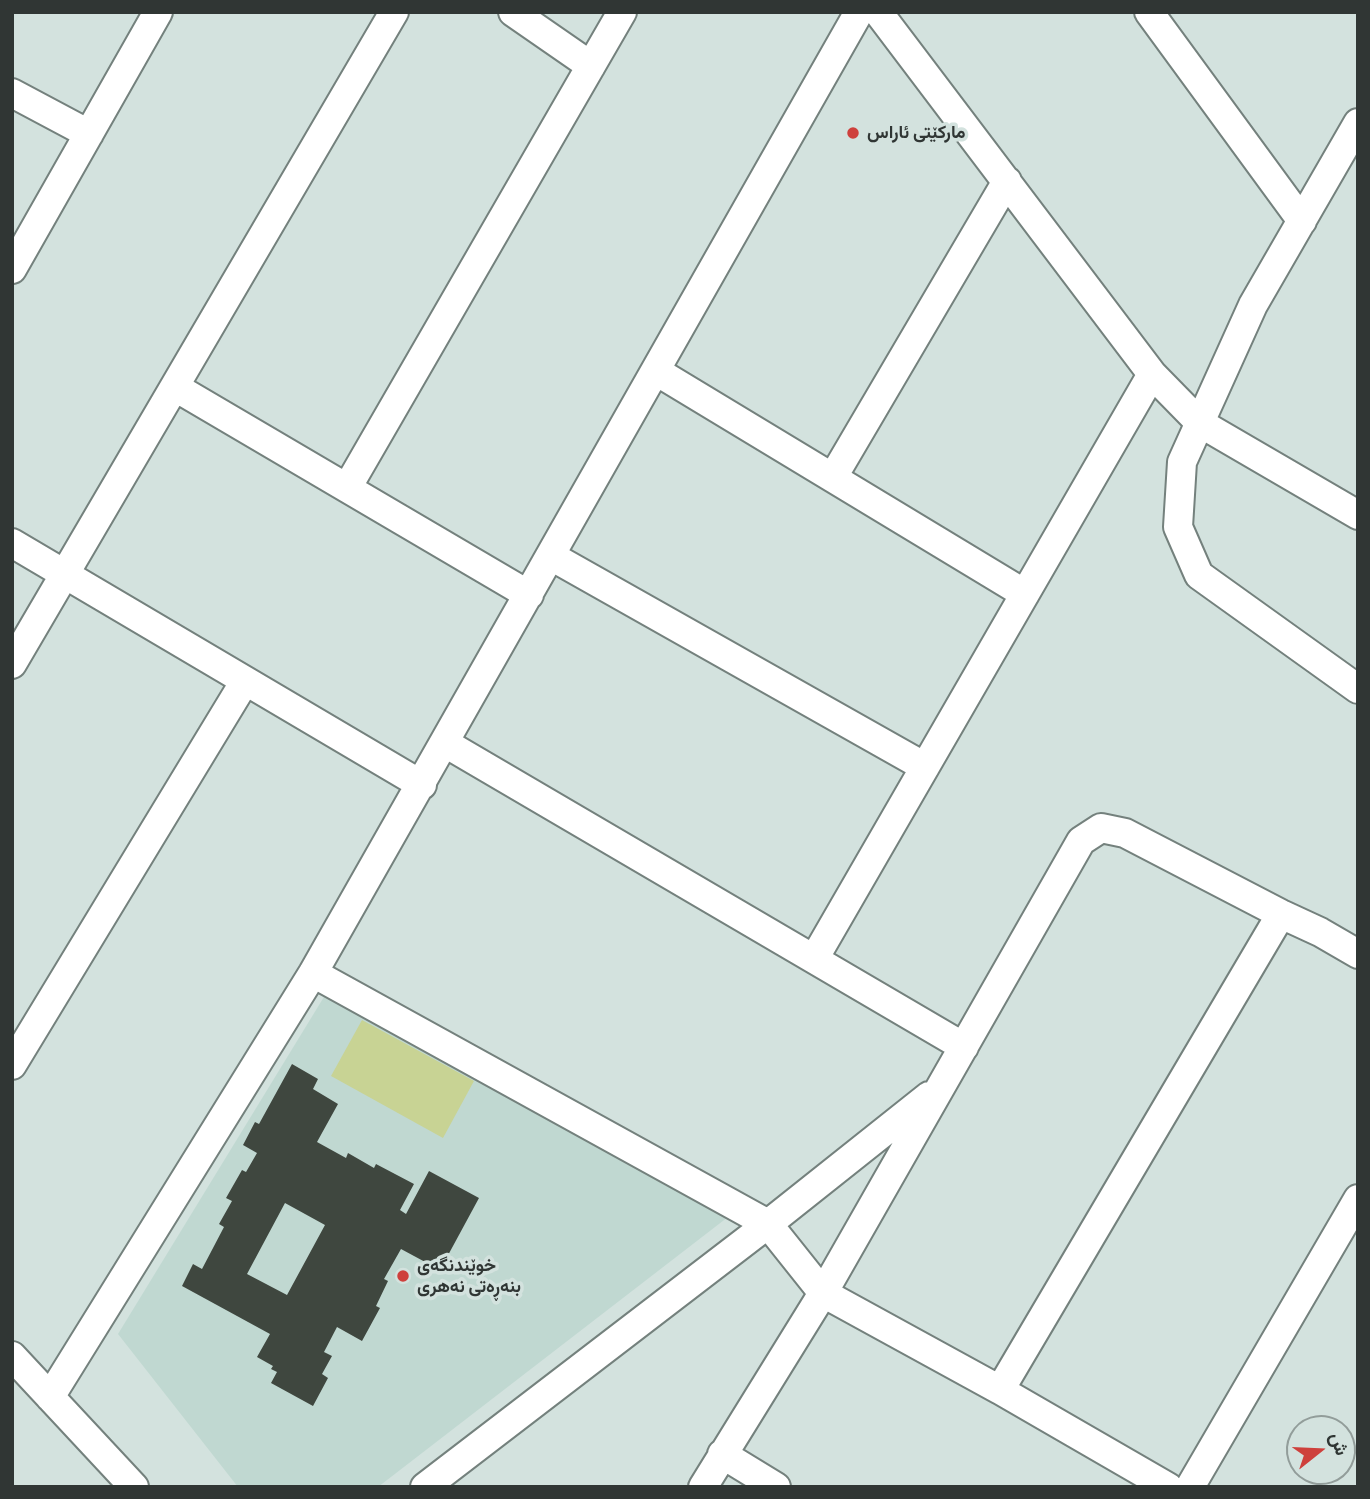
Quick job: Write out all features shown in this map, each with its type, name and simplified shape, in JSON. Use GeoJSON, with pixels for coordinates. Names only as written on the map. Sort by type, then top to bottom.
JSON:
{"type":"FeatureCollection","features":[{"type":"Feature","properties":{"kind":"street"},"geometry":{"type":"LineString","coordinates":[[12,269],[158,12]]}},
{"type":"Feature","properties":{"kind":"street"},"geometry":{"type":"LineString","coordinates":[[12,664],[394,12]]}},
{"type":"Feature","properties":{"kind":"street"},"geometry":{"type":"LineString","coordinates":[[513,12],[591,66]]}},
{"type":"Feature","properties":{"kind":"street"},"geometry":{"type":"LineString","coordinates":[[347,488],[622,12]]}},
{"type":"Feature","properties":{"kind":"street"},"geometry":{"type":"LineString","coordinates":[[50,1397],[313,973],[859,12]]}},
{"type":"Feature","properties":{"kind":"street"},"geometry":{"type":"LineString","coordinates":[[878,12],[1152,374],[1200,424],[1358,515]]}},
{"type":"Feature","properties":{"kind":"street"},"geometry":{"type":"LineString","coordinates":[[1149,12],[1301,221]]}},
{"type":"Feature","properties":{"kind":"street"},"geometry":{"type":"LineString","coordinates":[[12,93],[89,134]]}},
{"type":"Feature","properties":{"kind":"street"},"geometry":{"type":"LineString","coordinates":[[1358,123],[1253,305],[1182,462],[1178,527],[1199,575],[1358,690]]}},
{"type":"Feature","properties":{"kind":"street"},"geometry":{"type":"LineString","coordinates":[[833,477],[1007,181]]}},
{"type":"Feature","properties":{"kind":"street"},"geometry":{"type":"LineString","coordinates":[[656,371],[1025,594]]}},
{"type":"Feature","properties":{"kind":"street"},"geometry":{"type":"LineString","coordinates":[[814,959],[1152,374]]}},
{"type":"Feature","properties":{"kind":"street"},"geometry":{"type":"LineString","coordinates":[[175,387],[529,595]]}},
{"type":"Feature","properties":{"kind":"street"},"geometry":{"type":"LineString","coordinates":[[12,543],[422,785]]}},
{"type":"Feature","properties":{"kind":"street"},"geometry":{"type":"LineString","coordinates":[[551,556],[925,767]]}},
{"type":"Feature","properties":{"kind":"street"},"geometry":{"type":"LineString","coordinates":[[12,1065],[245,681]]}},
{"type":"Feature","properties":{"kind":"street"},"geometry":{"type":"LineString","coordinates":[[445,743],[964,1047]]}},
{"type":"Feature","properties":{"kind":"street"},"geometry":{"type":"LineString","coordinates":[[704,1487],[823,1293],[1082,841],[1101,828],[1125,833],[1358,954]]}},
{"type":"Feature","properties":{"kind":"street"},"geometry":{"type":"LineString","coordinates":[[1000,1390],[1281,914]]}},
{"type":"Feature","properties":{"kind":"street"},"geometry":{"type":"LineString","coordinates":[[313,973],[768,1224],[823,1293],[1000,1390],[1168,1487]]}},
{"type":"Feature","properties":{"kind":"street"},"geometry":{"type":"LineString","coordinates":[[437,1484],[941,1087]]}},
{"type":"Feature","properties":{"kind":"street"},"geometry":{"type":"LineString","coordinates":[[1189,1487],[1358,1199]]}},
{"type":"Feature","properties":{"kind":"street"},"geometry":{"type":"LineString","coordinates":[[12,1356],[129,1484]]}},
{"type":"Feature","properties":{"kind":"street"},"geometry":{"type":"LineString","coordinates":[[722,1454],[776,1487]]}},
{"type":"Feature","properties":{"kind":"shaded area","name":"خوێندنگەی بنەڕەتی نەهری"},"geometry":{"type":"Polygon","coordinates":[[[327,992],[728,1217],[378,1487],[238,1487],[118,1334],[327,992]]]}},
{"type":"Feature","properties":{"kind":"green space"},"geometry":{"type":"Polygon","coordinates":[[[362,1020],[474,1081],[443,1138],[331,1076],[362,1020]]]}},
{"type":"Feature","properties":{"kind":"building"},"geometry":{"type":"Polygon","coordinates":[[[292,1064],[318,1079],[313,1089],[338,1104],[317,1142],[346,1158],[348,1153],[374,1168],[376,1164],[414,1184],[400,1210],[406,1214],[429,1171],[479,1198],[440,1270],[401,1249],[384,1279],[388,1281],[376,1306],[380,1308],[362,1341],[337,1327],[324,1352],[332,1356],[322,1374],[328,1378],[313,1406],[271,1383],[277,1372],[271,1369],[273,1366],[257,1357],[270,1334],[182,1286],[193,1264],[202,1269],[224,1227],[219,1224],[232,1201],[226,1198],[242,1170],[246,1172],[257,1153],[243,1145],[255,1122],[259,1124],[292,1064]],[[285,1203],[247,1274],[287,1295],[325,1225],[285,1203]]]}},
{"type":"Feature","properties":{"kind":"place","name":"مارکێتی ئاراس"},"geometry":{"type":"Point","coordinates":[853,133]}},
{"type":"Feature","properties":{"kind":"place","name":"خوێندنگەی بنەڕەتی نەهری"},"geometry":{"type":"Point","coordinates":[403,1276]}}]}
